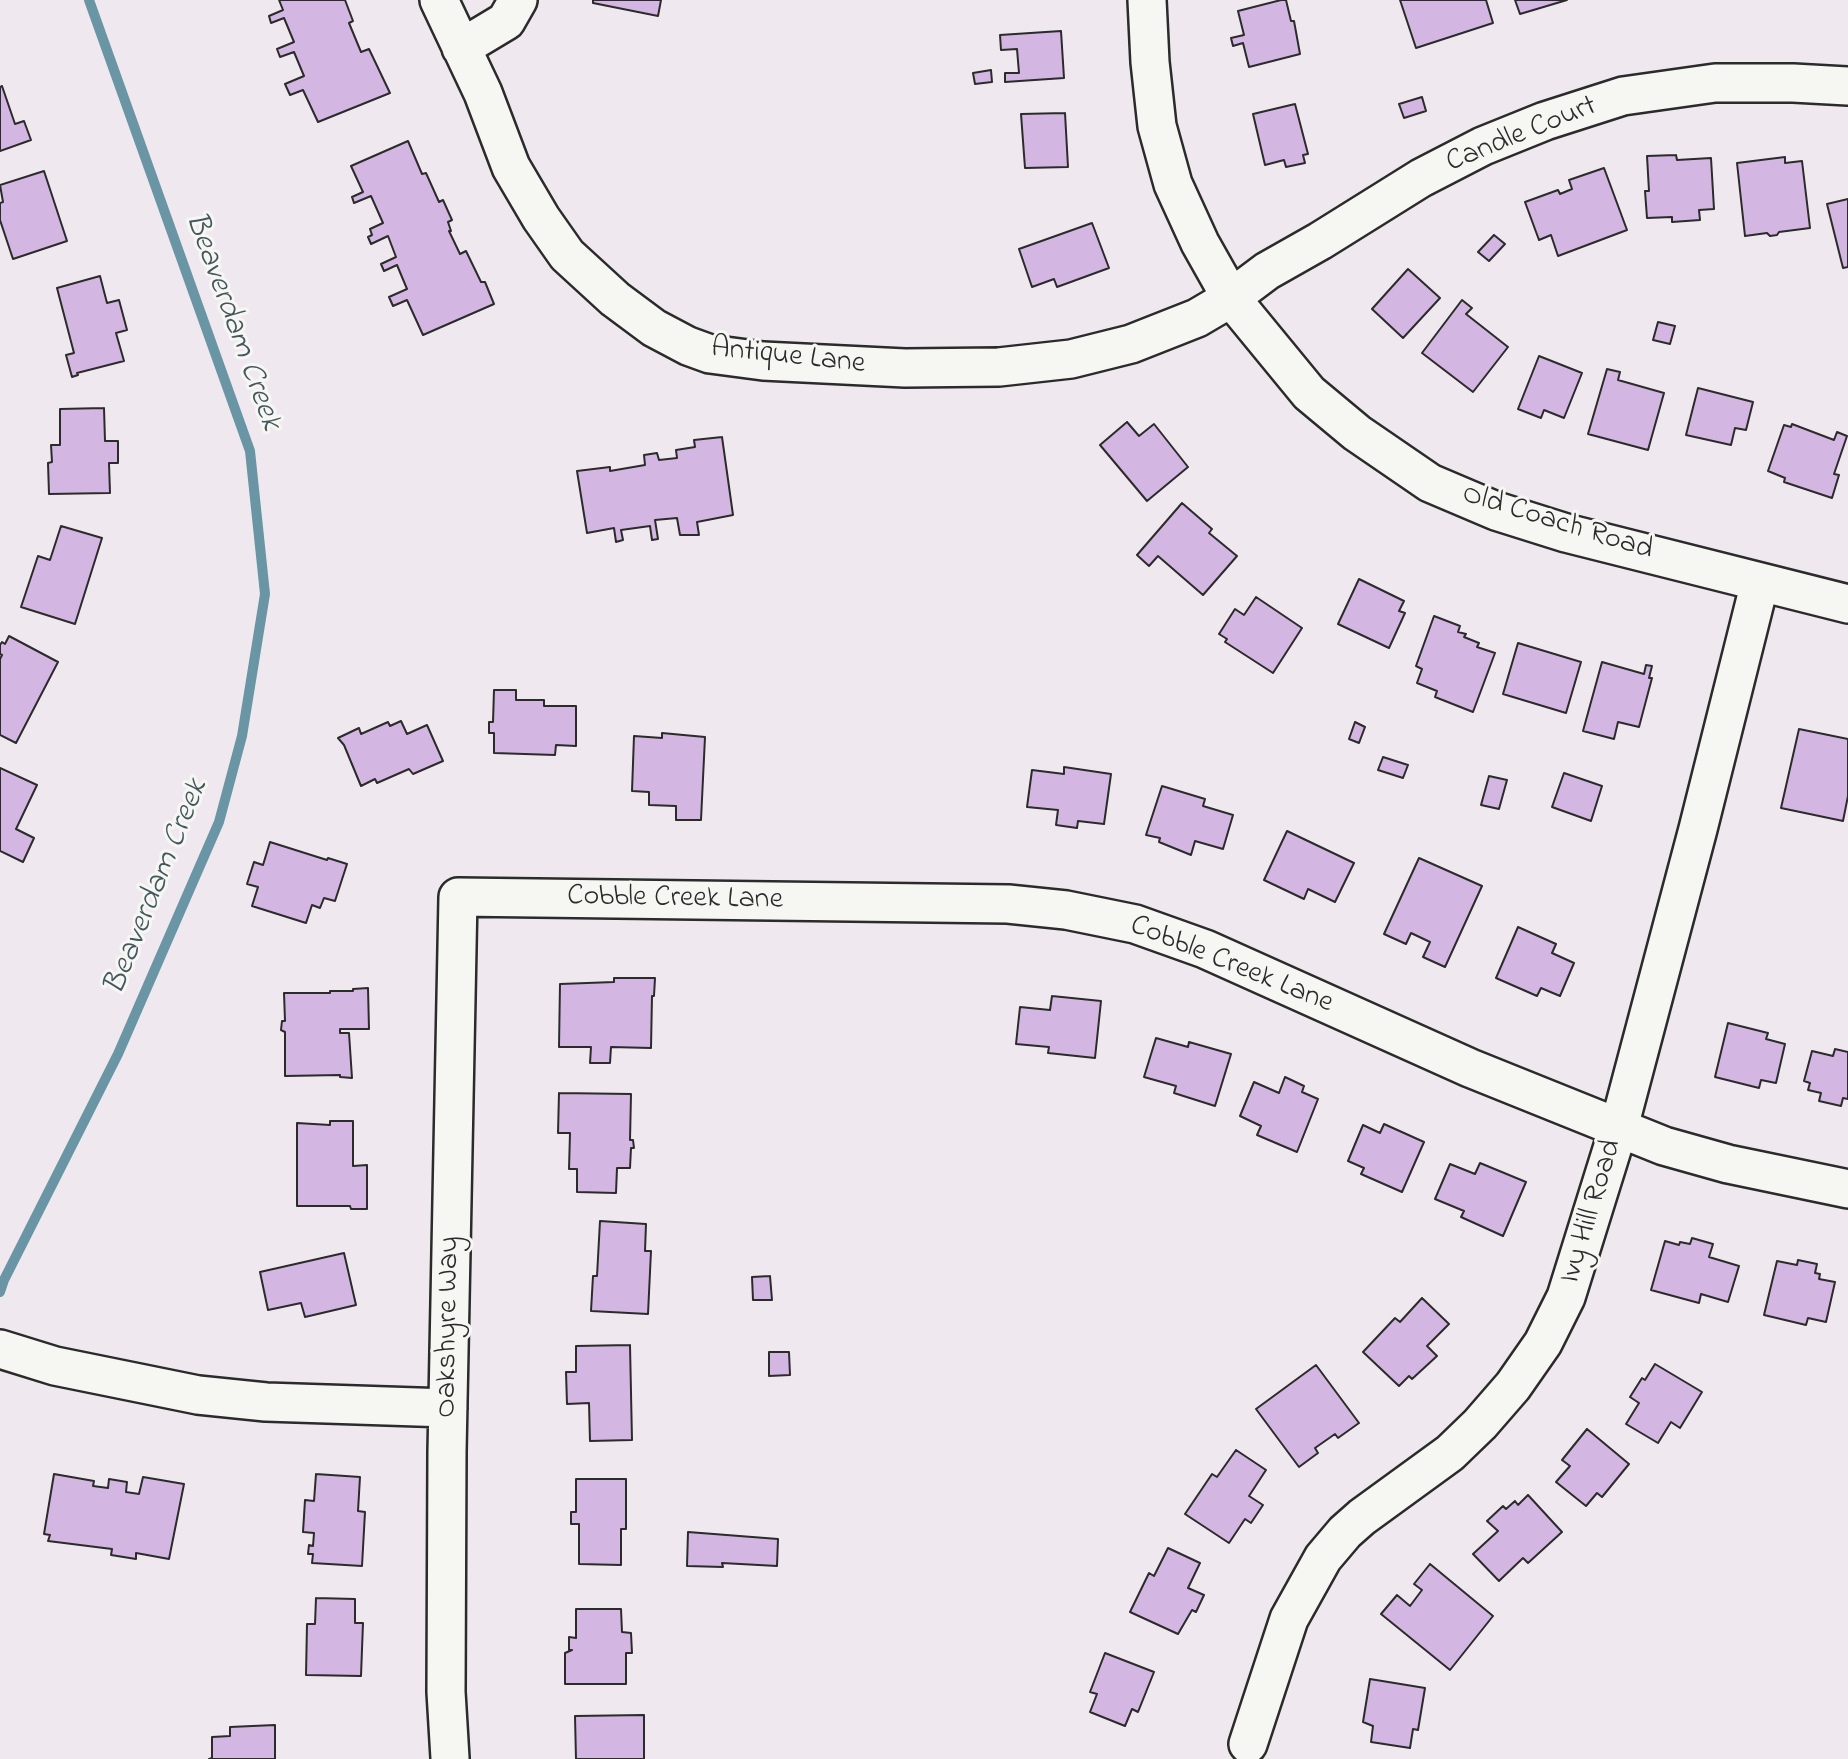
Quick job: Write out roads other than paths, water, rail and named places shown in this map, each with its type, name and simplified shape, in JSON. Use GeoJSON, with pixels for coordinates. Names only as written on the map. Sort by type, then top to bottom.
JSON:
{"type":"FeatureCollection","features":[{"type":"Feature","properties":{"kind":"street","name":"Antique Lane"},"geometry":{"type":"LineString","coordinates":[[439,0],[482,93],[511,167],[567,255],[615,299],[654,328],[688,346],[710,354],[763,361],[905,368],[999,367],[1071,359],[1131,344],[1197,318],[1231,299]]}},
{"type":"Feature","properties":{"kind":"street"},"geometry":{"type":"LineString","coordinates":[[461,48],[506,21],[518,0]]}},
{"type":"Feature","properties":{"kind":"street","name":"Old Coach Road"},"geometry":{"type":"LineString","coordinates":[[1147,0],[1157,126],[1172,184],[1231,299],[1309,393],[1357,433],[1430,482],[1496,511],[1848,604]]}},
{"type":"Feature","properties":{"kind":"street","name":"Candle Court"},"geometry":{"type":"LineString","coordinates":[[1231,299],[1267,271],[1421,177],[1483,146],[1545,121],[1623,96],[1714,83],[1793,82],[1848,86]]}},
{"type":"Feature","properties":{"kind":"street","name":"Ivy Hill Road"},"geometry":{"type":"LineString","coordinates":[[1248,1744],[1289,1619],[1323,1558],[1362,1517],[1450,1453],[1513,1387],[1543,1343],[1566,1297],[1619,1126],[1760,582]]}},
{"type":"Feature","properties":{"kind":"street","name":"Cobble Creek Lane"},"geometry":{"type":"LineString","coordinates":[[458,897],[1008,904],[1066,910],[1135,924],[1205,949],[1470,1068],[1673,1149],[1848,1189]]}},
{"type":"Feature","properties":{"kind":"street","name":"Oakshyre Way"},"geometry":{"type":"LineString","coordinates":[[450,1758],[446,1692],[448,1408],[458,897]]}},
{"type":"Feature","properties":{"kind":"street"},"geometry":{"type":"LineString","coordinates":[[0,1349],[55,1366],[198,1395],[266,1402],[448,1408]]}},
{"type":"Feature","properties":{"kind":"waterway","name":"Beaverdam Creek"},"geometry":{"type":"LineString","coordinates":[[0,1292],[118,1054],[219,822],[242,736],[265,594],[250,451],[89,0]]}}]}
